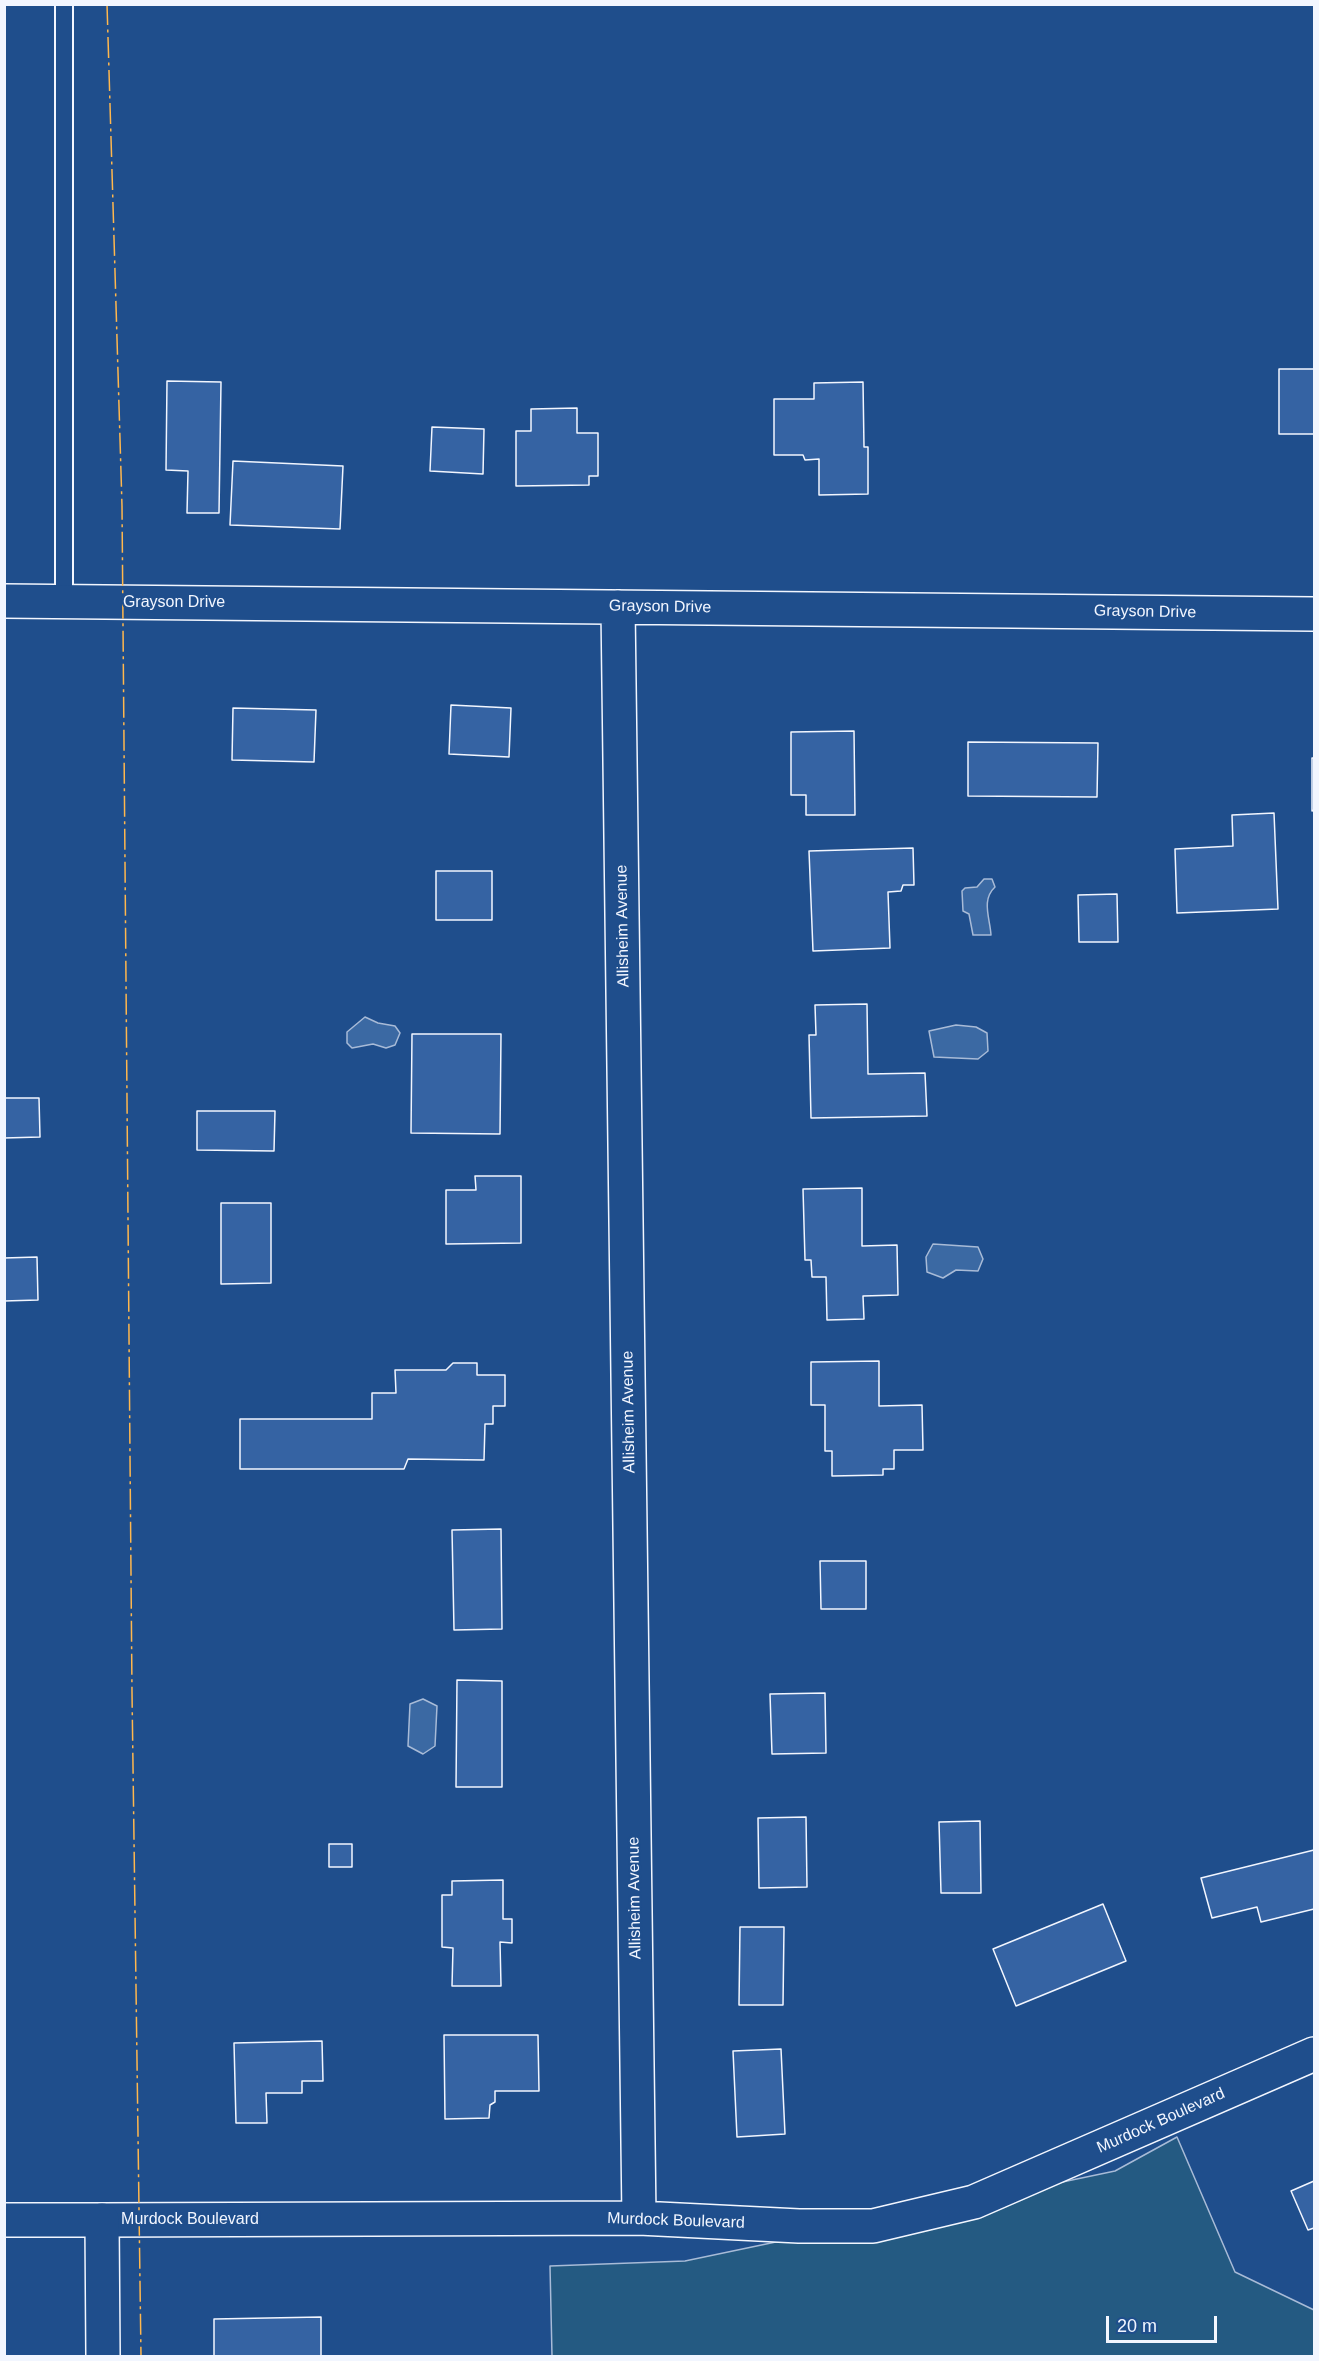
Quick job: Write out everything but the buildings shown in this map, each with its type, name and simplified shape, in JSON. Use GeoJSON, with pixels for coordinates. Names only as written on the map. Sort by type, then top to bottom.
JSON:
{"type":"FeatureCollection","features":[{"type":"Feature","properties":{"kind":"street","name":"Grayson Drive"},"geometry":{"type":"LineString","coordinates":[[4,601],[1314,614]]}},
{"type":"Feature","properties":{"kind":"street","name":"Allisheim Avenue"},"geometry":{"type":"LineString","coordinates":[[618,607],[639,2218]]}},
{"type":"Feature","properties":{"kind":"street","name":"Murdock Boulevard"},"geometry":{"type":"LineString","coordinates":[[4,2220],[639,2218],[799,2226],[873,2226],[974,2202],[1314,2054]]}},
{"type":"Feature","properties":{"kind":"street"},"geometry":{"type":"LineString","coordinates":[[102,2220],[103,2356]]}},
{"type":"Feature","properties":{"kind":"lane"},"geometry":{"type":"LineString","coordinates":[[64,4],[64,602]]}},
{"type":"Feature","properties":{"kind":"shaded area"},"geometry":{"type":"Polygon","coordinates":[[[984,879],[992,879],[995,887],[987,903],[991,935],[973,935],[969,914],[963,911],[962,891],[965,888],[977,887],[984,879]]]}},
{"type":"Feature","properties":{"kind":"shaded area"},"geometry":{"type":"Polygon","coordinates":[[[365,1017],[378,1023],[395,1026],[400,1033],[395,1045],[386,1048],[373,1044],[352,1048],[347,1043],[347,1032],[365,1017]]]}},
{"type":"Feature","properties":{"kind":"shaded area"},"geometry":{"type":"Polygon","coordinates":[[[956,1025],[976,1027],[987,1033],[988,1051],[978,1059],[934,1057],[929,1031],[956,1025]]]}},
{"type":"Feature","properties":{"kind":"shaded area"},"geometry":{"type":"Polygon","coordinates":[[[933,1244],[978,1247],[983,1259],[978,1271],[956,1270],[943,1278],[927,1272],[926,1257],[933,1244]]]}},
{"type":"Feature","properties":{"kind":"shaded area"},"geometry":{"type":"Polygon","coordinates":[[[423,1699],[437,1706],[435,1746],[423,1754],[408,1746],[410,1704],[423,1699]]]}},
{"type":"Feature","properties":{"kind":"shaded area"},"geometry":{"type":"Polygon","coordinates":[[[1177,2137],[1235,2272],[1314,2310],[1314,2356],[552,2356],[550,2266],[685,2261],[1115,2171],[1177,2137]]]}},
{"type":"Feature","properties":{"kind":"power"},"geometry":{"type":"LineString","coordinates":[[107,4],[122,506],[132,1692],[141,2356]]}}]}
